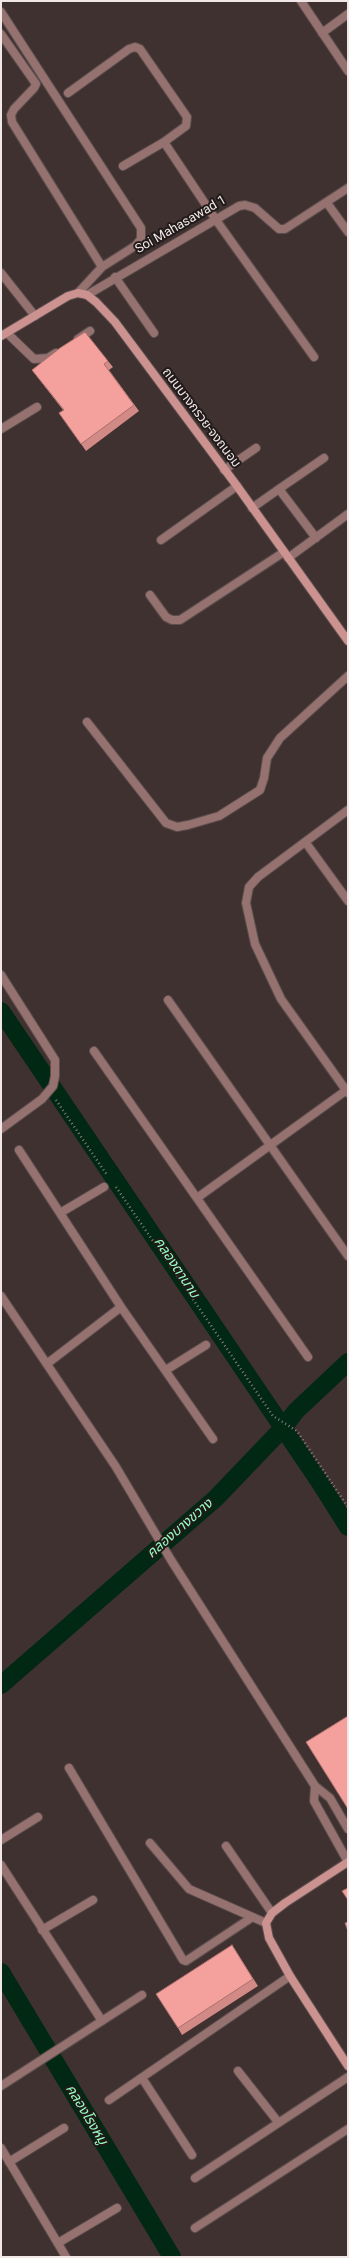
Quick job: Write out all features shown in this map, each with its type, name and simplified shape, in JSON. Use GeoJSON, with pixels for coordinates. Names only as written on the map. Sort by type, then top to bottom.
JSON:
{"type":"FeatureCollection","features":[{"type":"Feature","properties":{"kind":"street"},"geometry":{"type":"LineString","coordinates":[[301,1],[348,71]]}},
{"type":"Feature","properties":{"kind":"street"},"geometry":{"type":"LineString","coordinates":[[1,12],[141,228],[141,239],[135,246],[102,267],[78,293]]}},
{"type":"Feature","properties":{"kind":"street"},"geometry":{"type":"LineString","coordinates":[[322,33],[348,14]]}},
{"type":"Feature","properties":{"kind":"street"},"geometry":{"type":"LineString","coordinates":[[1,34],[36,84],[14,109],[11,114],[12,122],[102,267]]}},
{"type":"Feature","properties":{"kind":"street"},"geometry":{"type":"LineString","coordinates":[[68,93],[129,50],[135,47],[140,49],[187,117],[186,126],[164,142],[123,166]]}},
{"type":"Feature","properties":{"kind":"street"},"geometry":{"type":"LineString","coordinates":[[164,142],[216,220],[314,357]]}},
{"type":"Feature","properties":{"kind":"street","name":"Soi Mahasawad 1"},"geometry":{"type":"LineString","coordinates":[[87,295],[115,277],[245,205],[255,208],[280,229],[285,229],[348,188]]}},
{"type":"Feature","properties":{"kind":"street"},"geometry":{"type":"LineString","coordinates":[[327,203],[348,232]]}},
{"type":"Feature","properties":{"kind":"street"},"geometry":{"type":"LineString","coordinates":[[1,273],[35,316]]}},
{"type":"Feature","properties":{"kind":"street"},"geometry":{"type":"LineString","coordinates":[[115,277],[154,333]]}},
{"type":"Feature","properties":{"kind":"street"},"geometry":{"type":"LineString","coordinates":[[87,295],[78,293],[68,296],[4,335],[34,359],[48,358],[90,331]]}},
{"type":"Feature","properties":{"kind":"street","name":"ถนนบางกรวย-จงถนอม"},"geometry":{"type":"LineString","coordinates":[[87,295],[115,322],[237,486],[348,641]]}},
{"type":"Feature","properties":{"kind":"street"},"geometry":{"type":"LineString","coordinates":[[1,429],[37,407]]}},
{"type":"Feature","properties":{"kind":"street"},"geometry":{"type":"LineString","coordinates":[[224,470],[256,448]]}},
{"type":"Feature","properties":{"kind":"street"},"geometry":{"type":"LineString","coordinates":[[252,508],[324,458]]}},
{"type":"Feature","properties":{"kind":"street"},"geometry":{"type":"LineString","coordinates":[[161,540],[237,486]]}},
{"type":"Feature","properties":{"kind":"street"},"geometry":{"type":"LineString","coordinates":[[279,489],[316,538]]}},
{"type":"Feature","properties":{"kind":"street"},"geometry":{"type":"LineString","coordinates":[[150,595],[166,616],[172,620],[180,620],[316,538],[348,514]]}},
{"type":"Feature","properties":{"kind":"street"},"geometry":{"type":"LineString","coordinates":[[87,722],[166,823],[177,827],[188,826],[219,816],[260,790],[264,778],[266,758],[280,738],[348,676]]}},
{"type":"Feature","properties":{"kind":"street"},"geometry":{"type":"LineString","coordinates":[[197,1198],[268,1145],[348,1091],[281,999],[255,944],[246,903],[250,887],[258,877],[306,843],[348,810]]}},
{"type":"Feature","properties":{"kind":"street"},"geometry":{"type":"LineString","coordinates":[[306,843],[348,901]]}},
{"type":"Feature","properties":{"kind":"street"},"geometry":{"type":"LineString","coordinates":[[1,975],[55,1060],[55,1076],[53,1086],[42,1099],[1,1129]]}},
{"type":"Feature","properties":{"kind":"street"},"geometry":{"type":"LineString","coordinates":[[168,1000],[268,1145],[348,1256]]}},
{"type":"Feature","properties":{"kind":"street"},"geometry":{"type":"LineString","coordinates":[[94,1051],[308,1357]]}},
{"type":"Feature","properties":{"kind":"street"},"geometry":{"type":"LineString","coordinates":[[19,1150],[122,1307],[213,1439]]}},
{"type":"Feature","properties":{"kind":"street"},"geometry":{"type":"LineString","coordinates":[[60,1213],[104,1187]]}},
{"type":"Feature","properties":{"kind":"street"},"geometry":{"type":"LineString","coordinates":[[1,1296],[48,1363],[116,1467],[171,1560],[315,1786],[330,1798],[348,1829]]}},
{"type":"Feature","properties":{"kind":"street"},"geometry":{"type":"LineString","coordinates":[[48,1363],[122,1307]]}},
{"type":"Feature","properties":{"kind":"street"},"geometry":{"type":"LineString","coordinates":[[166,1370],[206,1345]]}},
{"type":"Feature","properties":{"kind":"street"},"geometry":{"type":"LineString","coordinates":[[69,1768],[183,1960],[186,1961],[251,1918]]}},
{"type":"Feature","properties":{"kind":"street"},"geometry":{"type":"LineString","coordinates":[[315,1786],[314,1801],[348,1862],[272,1913],[266,1923],[269,1938],[290,1976],[348,2066]]}},
{"type":"Feature","properties":{"kind":"street"},"geometry":{"type":"LineString","coordinates":[[1,1840],[38,1817]]}},
{"type":"Feature","properties":{"kind":"street"},"geometry":{"type":"LineString","coordinates":[[150,1843],[189,1889],[251,1918],[266,1923]]}},
{"type":"Feature","properties":{"kind":"street"},"geometry":{"type":"LineString","coordinates":[[226,1846],[272,1913]]}},
{"type":"Feature","properties":{"kind":"street"},"geometry":{"type":"LineString","coordinates":[[1,1865],[102,2021]]}},
{"type":"Feature","properties":{"kind":"street"},"geometry":{"type":"LineString","coordinates":[[42,1930],[93,1900]]}},
{"type":"Feature","properties":{"kind":"street"},"geometry":{"type":"LineString","coordinates":[[109,2100],[290,1976]]}},
{"type":"Feature","properties":{"kind":"street"},"geometry":{"type":"LineString","coordinates":[[1,2086],[142,1995]]}},
{"type":"Feature","properties":{"kind":"street"},"geometry":{"type":"LineString","coordinates":[[238,2071],[278,2122]]}},
{"type":"Feature","properties":{"kind":"street"},"geometry":{"type":"LineString","coordinates":[[196,2178],[278,2122],[348,2077]]}},
{"type":"Feature","properties":{"kind":"street"},"geometry":{"type":"LineString","coordinates":[[142,2078],[192,2155]]}},
{"type":"Feature","properties":{"kind":"street"},"geometry":{"type":"LineString","coordinates":[[9,2162],[64,2128]]}},
{"type":"Feature","properties":{"kind":"street"},"geometry":{"type":"LineString","coordinates":[[195,2228],[348,2128]]}},
{"type":"Feature","properties":{"kind":"street"},"geometry":{"type":"LineString","coordinates":[[1,2148],[66,2257]]}},
{"type":"Feature","properties":{"kind":"street"},"geometry":{"type":"LineString","coordinates":[[58,2243],[117,2208]]}},
{"type":"Feature","properties":{"kind":"path"},"geometry":{"type":"LineString","coordinates":[[54,1097],[273,1416],[297,1431],[348,1507]]}},
{"type":"Feature","properties":{"kind":"building"},"geometry":{"type":"Polygon","coordinates":[[[85,332],[108,361],[104,364],[134,405],[81,444],[59,413],[64,410],[32,370],[60,348],[85,332]]]}},
{"type":"Feature","properties":{"kind":"building"},"geometry":{"type":"Polygon","coordinates":[[[348,1716],[348,1809],[306,1742],[348,1716]]]}},
{"type":"Feature","properties":{"kind":"building"},"geometry":{"type":"Polygon","coordinates":[[[348,1888],[348,1900],[342,1891],[348,1888]]]}},
{"type":"Feature","properties":{"kind":"building"},"geometry":{"type":"Polygon","coordinates":[[[348,1922],[348,1931],[345,1923],[348,1922]]]}},
{"type":"Feature","properties":{"kind":"building"},"geometry":{"type":"Polygon","coordinates":[[[232,1945],[253,1979],[178,2028],[156,1994],[232,1945]]]}},
{"type":"Feature","properties":{"kind":"waterway","name":"คลองตานาม"},"geometry":{"type":"LineString","coordinates":[[1,1011],[319,1481],[348,1527]]}},
{"type":"Feature","properties":{"kind":"waterway","name":"คลองบางขวาง"},"geometry":{"type":"LineString","coordinates":[[1,1685],[216,1498],[283,1428],[296,1411],[348,1362]]}},
{"type":"Feature","properties":{"kind":"waterway","name":"คลองโรงหมู"},"geometry":{"type":"LineString","coordinates":[[1,1972],[172,2257]]}}]}
